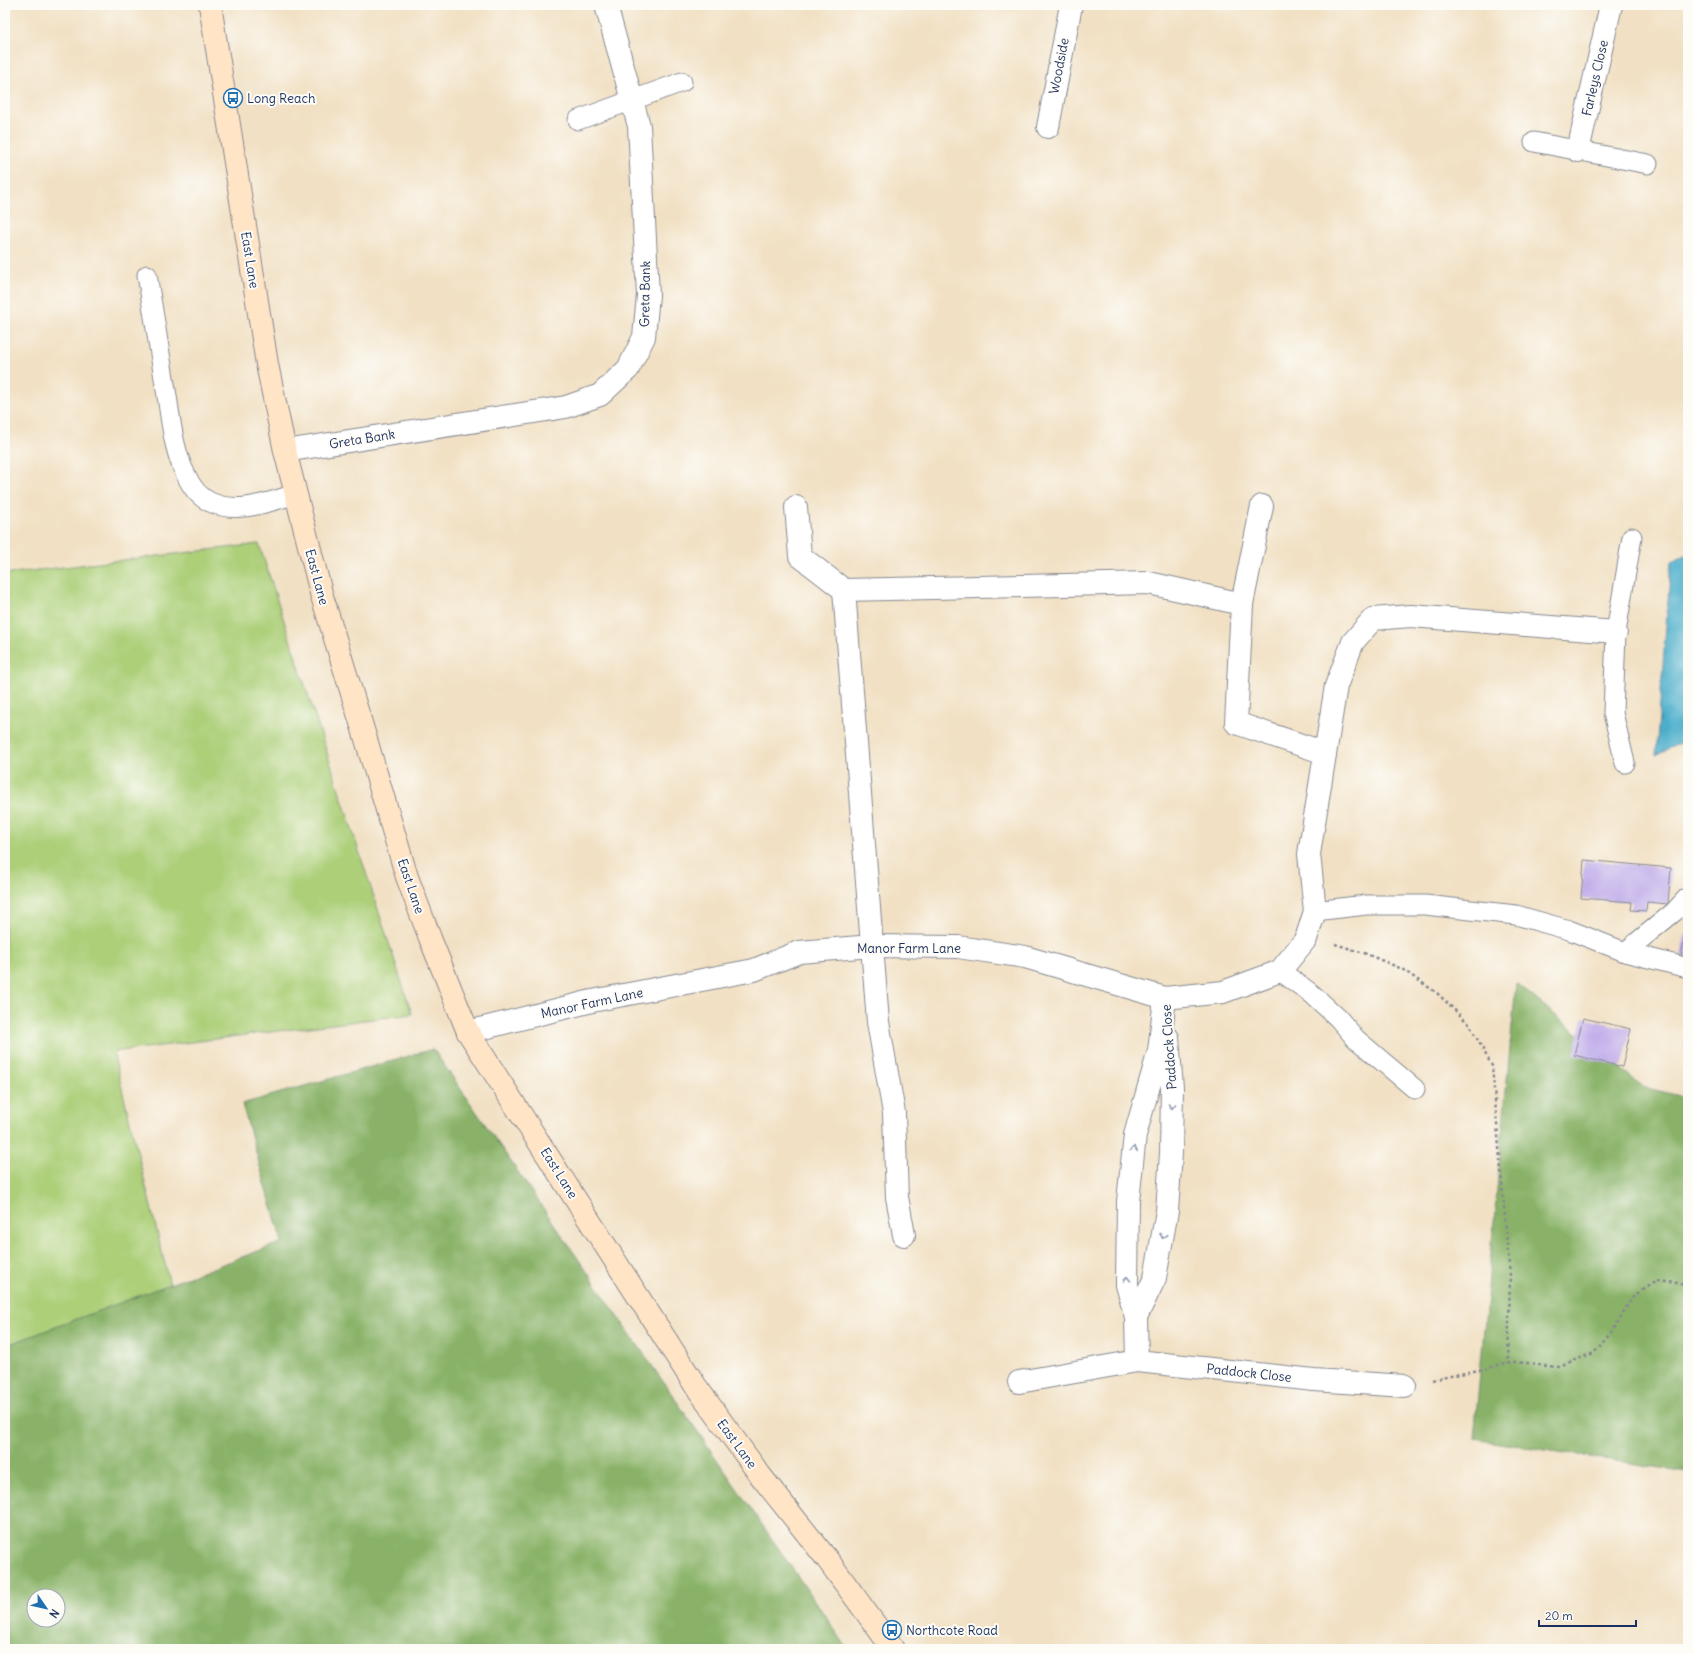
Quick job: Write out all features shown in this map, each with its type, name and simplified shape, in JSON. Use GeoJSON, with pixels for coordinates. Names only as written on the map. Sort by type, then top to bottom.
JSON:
{"type":"FeatureCollection","features":[{"type":"Feature","properties":{"kind":"street","name":"East Lane"},"geometry":{"type":"LineString","coordinates":[[210,5],[267,364],[285,451],[320,593],[407,877],[468,1032],[515,1102],[695,1385],[760,1475],[827,1559],[893,1649]]}},
{"type":"Feature","properties":{"kind":"street","name":"Greta Bank"},"geometry":{"type":"LineString","coordinates":[[285,451],[566,407],[600,395],[628,369],[644,337],[648,295],[639,126],[606,5]]}},
{"type":"Feature","properties":{"kind":"street","name":"Woodside"},"geometry":{"type":"LineString","coordinates":[[1048,127],[1071,5]]}},
{"type":"Feature","properties":{"kind":"street","name":"Farleys Close"},"geometry":{"type":"LineString","coordinates":[[1578,151],[1611,5]]}},
{"type":"Feature","properties":{"kind":"street"},"geometry":{"type":"LineString","coordinates":[[1262,506],[1242,604],[1236,723],[1325,753]]}},
{"type":"Feature","properties":{"kind":"street"},"geometry":{"type":"LineString","coordinates":[[796,507],[800,556],[844,590],[1149,583],[1242,604]]}},
{"type":"Feature","properties":{"kind":"street"},"geometry":{"type":"LineString","coordinates":[[844,590],[878,1022],[894,1113],[897,1197],[904,1236]]}},
{"type":"Feature","properties":{"kind":"street"},"geometry":{"type":"LineString","coordinates":[[1280,971],[1306,939],[1315,912],[1309,854],[1336,686],[1353,642],[1373,619],[1411,616],[1616,632]]}},
{"type":"Feature","properties":{"kind":"street","name":"Manor Farm Lane"},"geometry":{"type":"LineString","coordinates":[[468,1032],[592,1001],[754,970],[799,952],[872,946],[958,947],[1025,957],[1165,998],[1223,992],[1280,971]]}},
{"type":"Feature","properties":{"kind":"street","name":"Paddock Close"},"geometry":{"type":"LineString","coordinates":[[1136,1317],[1155,1278],[1167,1211],[1171,1153],[1172,1088],[1165,998]]}},
{"type":"Feature","properties":{"kind":"street","name":"Paddock Close"},"geometry":{"type":"LineString","coordinates":[[1165,998],[1159,1051],[1135,1135],[1128,1201],[1127,1285],[1136,1317],[1137,1361],[1314,1380],[1405,1386]]}},
{"type":"Feature","properties":{"kind":"street"},"geometry":{"type":"LineString","coordinates":[[1019,1382],[1137,1361]]}},
{"type":"Feature","properties":{"kind":"lane"},"geometry":{"type":"LineString","coordinates":[[578,120],[682,82]]}},
{"type":"Feature","properties":{"kind":"lane"},"geometry":{"type":"LineString","coordinates":[[1534,142],[1648,164]]}},
{"type":"Feature","properties":{"kind":"lane"},"geometry":{"type":"LineString","coordinates":[[147,275],[173,433],[185,474],[192,486],[198,494],[209,502],[221,506],[237,508],[251,506],[296,494]]}},
{"type":"Feature","properties":{"kind":"lane"},"geometry":{"type":"LineString","coordinates":[[1625,763],[1613,713],[1616,632],[1632,538]]}},
{"type":"Feature","properties":{"kind":"lane"},"geometry":{"type":"LineString","coordinates":[[1625,952],[1674,912],[1688,897]]}},
{"type":"Feature","properties":{"kind":"lane"},"geometry":{"type":"LineString","coordinates":[[1315,912],[1366,905],[1425,905],[1516,915],[1569,930],[1625,952],[1688,968]]}},
{"type":"Feature","properties":{"kind":"lane"},"geometry":{"type":"LineString","coordinates":[[1280,971],[1312,994],[1338,1018],[1356,1038],[1415,1089]]}},
{"type":"Feature","properties":{"kind":"path"},"geometry":{"type":"LineString","coordinates":[[1306,939],[1329,942],[1364,953],[1402,969],[1437,993],[1469,1024],[1492,1066],[1510,1276],[1508,1364]]}},
{"type":"Feature","properties":{"kind":"path"},"geometry":{"type":"LineString","coordinates":[[1405,1386],[1516,1362],[1558,1366],[1594,1353],[1614,1329],[1632,1297],[1656,1281],[1688,1284]]}},
{"type":"Feature","properties":{"kind":"green space"},"geometry":{"type":"Polygon","coordinates":[[[259,544],[412,1014],[113,1052],[170,1285],[5,1346],[5,574],[259,544]]]}},
{"type":"Feature","properties":{"kind":"green space"},"geometry":{"type":"Polygon","coordinates":[[[1516,983],[1643,1087],[1688,1098],[1688,1472],[1474,1439],[1516,983]]]}},
{"type":"Feature","properties":{"kind":"green space"},"geometry":{"type":"Polygon","coordinates":[[[433,1049],[848,1649],[5,1649],[5,1346],[282,1242],[242,1104],[433,1049]]]}},
{"type":"Feature","properties":{"kind":"water"},"geometry":{"type":"Polygon","coordinates":[[[1688,555],[1688,739],[1656,755],[1671,562],[1688,555]]]}},
{"type":"Feature","properties":{"kind":"building"},"geometry":{"type":"Polygon","coordinates":[[[1584,860],[1671,868],[1668,904],[1647,902],[1646,911],[1631,910],[1632,902],[1581,898],[1584,860]]]}},
{"type":"Feature","properties":{"kind":"building"},"geometry":{"type":"Polygon","coordinates":[[[1688,926],[1688,957],[1681,956],[1688,926]]]}},
{"type":"Feature","properties":{"kind":"building"},"geometry":{"type":"Polygon","coordinates":[[[1583,1018],[1631,1029],[1622,1067],[1574,1055],[1583,1018]]]}},
{"type":"Feature","properties":{"kind":"building"},"geometry":{"type":"Polygon","coordinates":[[[1688,1030],[1688,1046],[1684,1045],[1688,1030]]]}},
{"type":"Feature","properties":{"kind":"place","name":"Long Reach"},"geometry":{"type":"Point","coordinates":[233,98]}},
{"type":"Feature","properties":{"kind":"place","name":"Northcote Road"},"geometry":{"type":"Point","coordinates":[892,1630]}}]}
